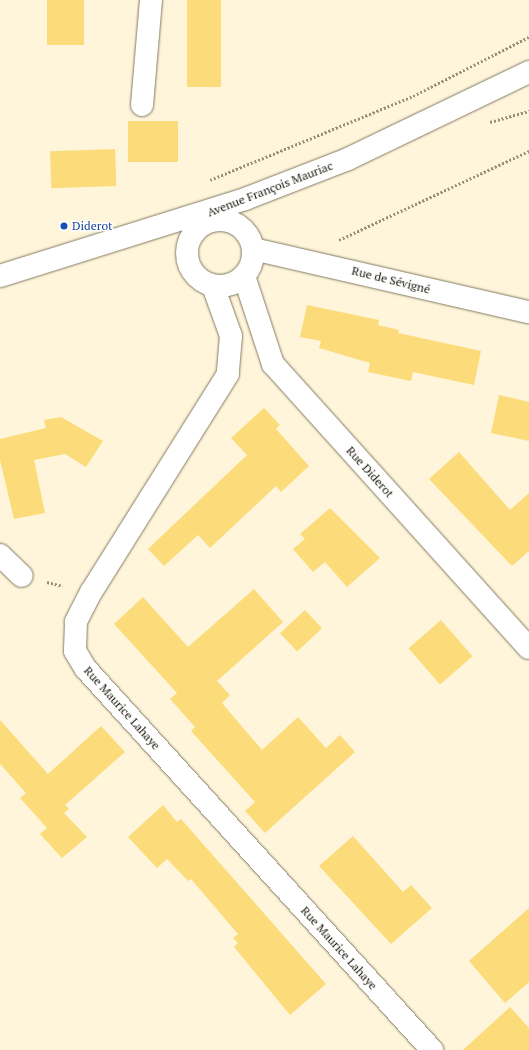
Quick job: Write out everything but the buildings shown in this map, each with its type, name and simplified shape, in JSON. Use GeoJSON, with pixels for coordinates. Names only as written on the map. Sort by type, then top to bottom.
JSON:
{"type":"FeatureCollection","features":[{"type":"Feature","properties":{"kind":"street"},"geometry":{"type":"LineString","coordinates":[[142,105],[151,0]]}},
{"type":"Feature","properties":{"kind":"street","name":"Avenue François Mauriac"},"geometry":{"type":"LineString","coordinates":[[0,276],[164,227],[237,202],[348,159],[529,72]]}},
{"type":"Feature","properties":{"kind":"street"},"geometry":{"type":"LineString","coordinates":[[237,202],[249,241],[253,259],[244,276],[235,283],[214,286],[195,275],[186,255],[188,244],[199,227],[218,220],[234,223],[249,241]]}},
{"type":"Feature","properties":{"kind":"street"},"geometry":{"type":"LineString","coordinates":[[164,227],[188,244]]}},
{"type":"Feature","properties":{"kind":"street","name":"Rue de Sévigné"},"geometry":{"type":"LineString","coordinates":[[249,241],[301,258],[529,312]]}},
{"type":"Feature","properties":{"kind":"street","name":"Rue Diderot"},"geometry":{"type":"LineString","coordinates":[[244,276],[273,364],[529,648]]}},
{"type":"Feature","properties":{"kind":"street","name":"Rue Maurice Lahaye"},"geometry":{"type":"LineString","coordinates":[[214,286],[231,336],[228,374],[91,592],[73,636],[74,651],[86,669],[432,1050]]}},
{"type":"Feature","properties":{"kind":"street"},"geometry":{"type":"LineString","coordinates":[[0,555],[22,576]]}},
{"type":"Feature","properties":{"kind":"path"},"geometry":{"type":"LineString","coordinates":[[207,181],[413,96],[529,37]]}},
{"type":"Feature","properties":{"kind":"path"},"geometry":{"type":"LineString","coordinates":[[301,258],[529,151]]}},
{"type":"Feature","properties":{"kind":"path"},"geometry":{"type":"LineString","coordinates":[[22,576],[91,592]]}},
{"type":"Feature","properties":{"kind":"place","name":"Diderot"},"geometry":{"type":"Point","coordinates":[64,226]}}]}
